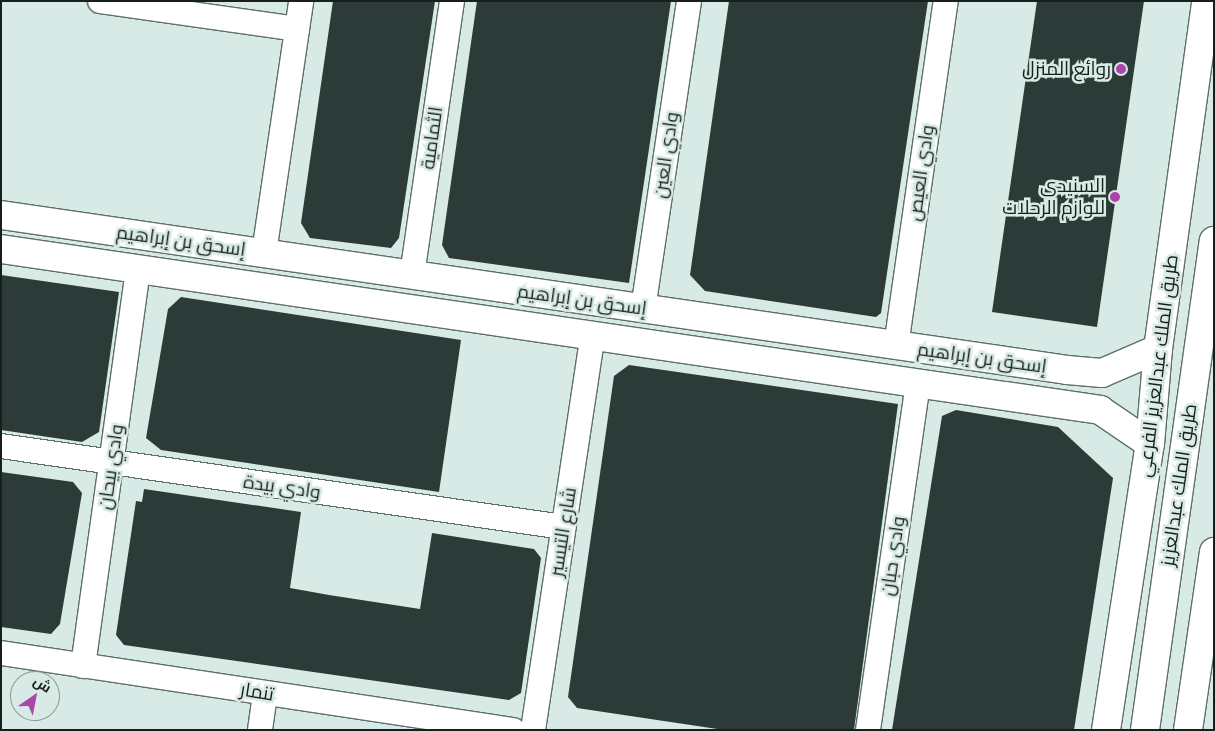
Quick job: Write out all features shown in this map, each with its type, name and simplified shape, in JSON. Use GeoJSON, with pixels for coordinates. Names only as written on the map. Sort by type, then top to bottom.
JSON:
{"type":"FeatureCollection","features":[{"type":"Feature","properties":{"kind":"street"},"geometry":{"type":"LineString","coordinates":[[100,1],[297,30]]}},
{"type":"Feature","properties":{"kind":"street"},"geometry":{"type":"LineString","coordinates":[[264,253],[301,1]]}},
{"type":"Feature","properties":{"kind":"street","name":"الثمامية"},"geometry":{"type":"LineString","coordinates":[[412,275],[452,1]]}},
{"type":"Feature","properties":{"kind":"street","name":"وادي العين"},"geometry":{"type":"LineString","coordinates":[[643,308],[689,1]]}},
{"type":"Feature","properties":{"kind":"street","name":"وادي العيص"},"geometry":{"type":"LineString","coordinates":[[896,346],[946,1]]}},
{"type":"Feature","properties":{"kind":"street","name":"طريق الملك عبدالعزيز الفرعي"},"geometry":{"type":"LineString","coordinates":[[1106,730],[1150,444],[1158,349],[1206,1]]}},
{"type":"Feature","properties":{"kind":"street","name":"إسحق بن إبراهيم"},"geometry":{"type":"LineString","coordinates":[[1,215],[1067,370],[1102,373],[1158,349]]}},
{"type":"Feature","properties":{"kind":"street","name":"طريق الملك عبدالعزيز"},"geometry":{"type":"LineString","coordinates":[[1145,730],[1214,241]]}},
{"type":"Feature","properties":{"kind":"street","name":"إسحق بن إبراهيم"},"geometry":{"type":"LineString","coordinates":[[1,248],[1100,410],[1150,444]]}},
{"type":"Feature","properties":{"kind":"street","name":"وادي بيحان"},"geometry":{"type":"LineString","coordinates":[[83,666],[138,268]]}},
{"type":"Feature","properties":{"kind":"street","name":"شارع التيسير"},"geometry":{"type":"LineString","coordinates":[[533,730],[593,335]]}},
{"type":"Feature","properties":{"kind":"street"},"geometry":{"type":"LineString","coordinates":[[1064,404],[1085,398],[1092,388],[1088,380],[1067,370]]}},
{"type":"Feature","properties":{"kind":"street","name":"وادي حبان"},"geometry":{"type":"LineString","coordinates":[[868,730],[918,383]]}},
{"type":"Feature","properties":{"kind":"street","name":"وادي بيدة"},"geometry":{"type":"LineString","coordinates":[[1,446],[563,527]]}},
{"type":"Feature","properties":{"kind":"street"},"geometry":{"type":"LineString","coordinates":[[1188,730],[1214,552]]}},
{"type":"Feature","properties":{"kind":"street","name":"تنمار"},"geometry":{"type":"LineString","coordinates":[[1,653],[512,730]]}},
{"type":"Feature","properties":{"kind":"street"},"geometry":{"type":"LineString","coordinates":[[260,730],[265,693]]}},
{"type":"Feature","properties":{"kind":"building"},"geometry":{"type":"Polygon","coordinates":[[[333,1],[435,1],[399,238],[391,248],[310,238],[301,223],[333,1]]]}},
{"type":"Feature","properties":{"kind":"building"},"geometry":{"type":"Polygon","coordinates":[[[477,1],[671,1],[629,283],[449,258],[442,245],[477,1]]]}},
{"type":"Feature","properties":{"kind":"building"},"geometry":{"type":"Polygon","coordinates":[[[729,1],[928,1],[881,313],[876,317],[705,291],[690,275],[729,1]]]}},
{"type":"Feature","properties":{"kind":"building"},"geometry":{"type":"Polygon","coordinates":[[[1037,1],[1144,1],[1097,327],[992,312],[1037,1]]]}},
{"type":"Feature","properties":{"kind":"building"},"geometry":{"type":"Polygon","coordinates":[[[1,275],[119,292],[99,432],[82,442],[1,430],[1,275]]]}},
{"type":"Feature","properties":{"kind":"building"},"geometry":{"type":"Polygon","coordinates":[[[181,297],[461,340],[439,492],[161,450],[146,438],[168,309],[181,297]]]}},
{"type":"Feature","properties":{"kind":"building"},"geometry":{"type":"Polygon","coordinates":[[[629,365],[898,404],[854,730],[724,730],[577,708],[568,697],[614,376],[629,365]]]}},
{"type":"Feature","properties":{"kind":"building"},"geometry":{"type":"Polygon","coordinates":[[[956,410],[1058,427],[1113,478],[1074,730],[892,730],[942,416],[956,410]]]}},
{"type":"Feature","properties":{"kind":"building"},"geometry":{"type":"Polygon","coordinates":[[[1,472],[73,482],[82,493],[60,624],[51,634],[1,627],[1,472]]]}},
{"type":"Feature","properties":{"kind":"building"},"geometry":{"type":"Polygon","coordinates":[[[144,489],[301,512],[290,588],[420,609],[432,533],[534,549],[541,558],[521,693],[509,700],[124,645],[116,635],[136,501],[142,502],[144,489]]]}},
{"type":"Feature","properties":{"kind":"place","name":"روائع المنزل"},"geometry":{"type":"Point","coordinates":[1121,69]}},
{"type":"Feature","properties":{"kind":"place","name":"السنيدي للوازم الرحلات"},"geometry":{"type":"Point","coordinates":[1115,197]}}]}
